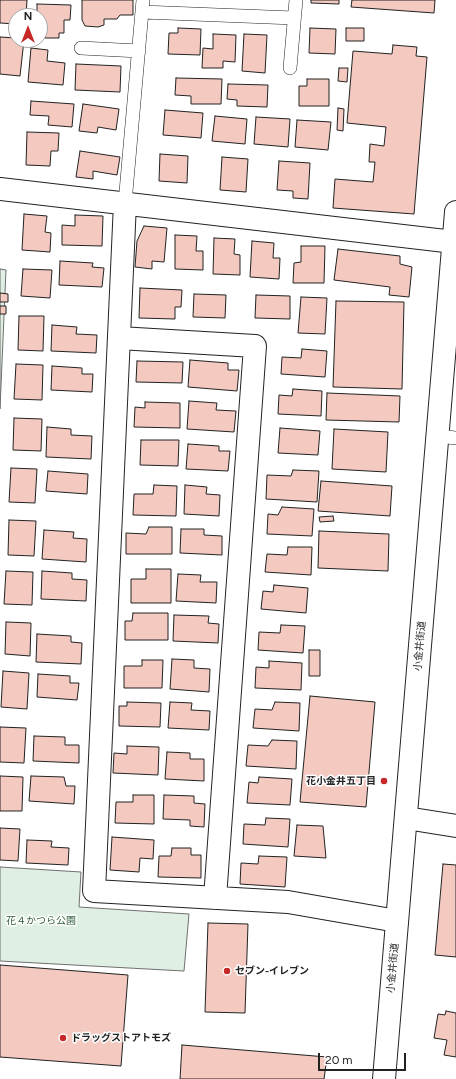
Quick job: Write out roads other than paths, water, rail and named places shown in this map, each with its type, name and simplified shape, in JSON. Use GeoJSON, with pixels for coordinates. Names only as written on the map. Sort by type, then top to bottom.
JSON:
{"type":"FeatureCollection","features":[{"type":"Feature","properties":{"kind":"street"},"geometry":{"type":"LineString","coordinates":[[0,189],[454,242]]}},
{"type":"Feature","properties":{"kind":"street"},"geometry":{"type":"LineString","coordinates":[[125,203],[94,891],[288,902],[397,921]]}},
{"type":"Feature","properties":{"kind":"street","name":"小金井街道"},"geometry":{"type":"LineString","coordinates":[[384,1079],[406,818],[447,437],[456,212]]}},
{"type":"Feature","properties":{"kind":"street"},"geometry":{"type":"LineString","coordinates":[[119,338],[256,346],[215,898]]}},
{"type":"Feature","properties":{"kind":"street"},"geometry":{"type":"LineString","coordinates":[[406,818],[456,826]]}},
{"type":"Feature","properties":{"kind":"lane"},"geometry":{"type":"LineString","coordinates":[[290,68],[296,0]]}},
{"type":"Feature","properties":{"kind":"lane"},"geometry":{"type":"LineString","coordinates":[[125,203],[143,6],[294,18]]}},
{"type":"Feature","properties":{"kind":"lane"},"geometry":{"type":"LineString","coordinates":[[81,48],[139,50]]}},
{"type":"Feature","properties":{"kind":"place","name":"花小金井五丁目"},"geometry":{"type":"Point","coordinates":[384,781]}},
{"type":"Feature","properties":{"kind":"place","name":"セブン-イレブン"},"geometry":{"type":"Point","coordinates":[227,971]}},
{"type":"Feature","properties":{"kind":"place","name":"ドラッグストアトモズ"},"geometry":{"type":"Point","coordinates":[63,1038]}},
{"type":"Feature","properties":{"kind":"park label","name":"花４かつら公園"},"geometry":{"type":"Point","coordinates":[41,921]}}]}
